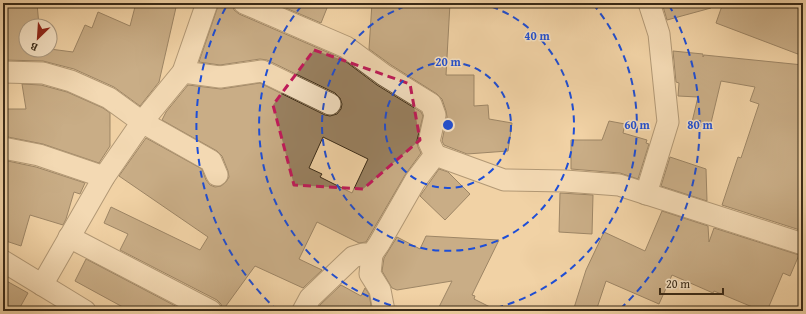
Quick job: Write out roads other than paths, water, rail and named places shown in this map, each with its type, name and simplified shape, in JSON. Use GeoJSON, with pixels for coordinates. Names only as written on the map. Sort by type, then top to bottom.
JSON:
{"type":"FeatureCollection","features":[{"type":"Feature","properties":{"kind":"street"},"geometry":{"type":"LineString","coordinates":[[42,285],[104,177],[142,122],[183,72],[207,3]]}},
{"type":"Feature","properties":{"kind":"street"},"geometry":{"type":"LineString","coordinates":[[244,3],[346,47],[384,76],[431,104],[436,115],[429,142],[435,155],[504,180],[565,181],[619,186],[803,244]]}},
{"type":"Feature","properties":{"kind":"street"},"geometry":{"type":"LineString","coordinates":[[646,194],[668,122],[659,34],[649,3]]}},
{"type":"Feature","properties":{"kind":"street"},"geometry":{"type":"LineString","coordinates":[[183,72],[220,77],[262,71],[330,104]]}},
{"type":"Feature","properties":{"kind":"street"},"geometry":{"type":"LineString","coordinates":[[3,72],[43,73],[71,81],[109,98],[142,122],[211,161],[217,175]]}},
{"type":"Feature","properties":{"kind":"street"},"geometry":{"type":"LineString","coordinates":[[3,148],[39,155],[104,177]]}},
{"type":"Feature","properties":{"kind":"street"},"geometry":{"type":"LineString","coordinates":[[384,311],[380,290],[370,274],[372,254],[415,181],[435,155]]}},
{"type":"Feature","properties":{"kind":"street"},"geometry":{"type":"LineString","coordinates":[[69,237],[211,311]]}},
{"type":"Feature","properties":{"kind":"street"},"geometry":{"type":"LineString","coordinates":[[302,311],[310,298],[353,257],[363,254],[372,254]]}},
{"type":"Feature","properties":{"kind":"street"},"geometry":{"type":"LineString","coordinates":[[3,260],[85,311]]}}]}
